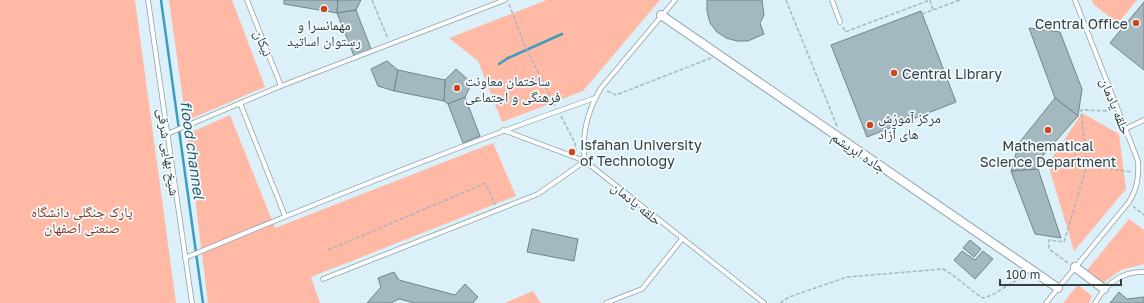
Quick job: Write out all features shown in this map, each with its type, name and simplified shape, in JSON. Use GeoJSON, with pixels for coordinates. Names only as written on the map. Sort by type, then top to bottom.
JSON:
{"type":"FeatureCollection","features":[{"type":"Feature","properties":{"kind":"street","name":"جاده ابریشم"},"geometry":{"type":"LineString","coordinates":[[661,15],[1034,270],[1058,288]]}},
{"type":"Feature","properties":{"kind":"street"},"geometry":{"type":"LineString","coordinates":[[1074,267],[1104,289]]}},
{"type":"Feature","properties":{"kind":"lane","name":"شیخ بهایی شرقی"},"geometry":{"type":"LineString","coordinates":[[148,0],[166,134],[192,303]]}},
{"type":"Feature","properties":{"kind":"lane","name":"نیکان"},"geometry":{"type":"LineString","coordinates":[[247,0],[281,86]]}},
{"type":"Feature","properties":{"kind":"lane"},"geometry":{"type":"LineString","coordinates":[[166,134],[281,86],[505,0]]}},
{"type":"Feature","properties":{"kind":"lane"},"geometry":{"type":"LineString","coordinates":[[324,279],[538,194],[585,161],[584,132],[595,98],[601,88],[675,0]]}},
{"type":"Feature","properties":{"kind":"lane"},"geometry":{"type":"LineString","coordinates":[[832,0],[840,22]]}},
{"type":"Feature","properties":{"kind":"lane","name":"حلقه یادمان"},"geometry":{"type":"LineString","coordinates":[[1046,303],[1074,267],[1129,202],[1135,192],[1139,172],[1138,161],[1075,0]]}},
{"type":"Feature","properties":{"kind":"lane"},"geometry":{"type":"LineString","coordinates":[[186,258],[285,216],[503,130],[595,98]]}},
{"type":"Feature","properties":{"kind":"lane"},"geometry":{"type":"LineString","coordinates":[[240,103],[285,216]]}},
{"type":"Feature","properties":{"kind":"lane"},"geometry":{"type":"LineString","coordinates":[[1125,129],[1144,120]]}},
{"type":"Feature","properties":{"kind":"lane","name":"حلقه یادمان"},"geometry":{"type":"LineString","coordinates":[[503,130],[585,161],[764,303]]}},
{"type":"Feature","properties":{"kind":"lane"},"geometry":{"type":"LineString","coordinates":[[606,303],[642,288],[682,239]]}},
{"type":"Feature","properties":{"kind":"lane"},"geometry":{"type":"LineString","coordinates":[[1095,303],[1104,289],[1113,280],[1125,275],[1144,272]]}},
{"type":"Feature","properties":{"kind":"path"},"geometry":{"type":"LineString","coordinates":[[372,0],[390,44]]}},
{"type":"Feature","properties":{"kind":"path"},"geometry":{"type":"LineString","coordinates":[[508,0],[524,46],[532,62]]}},
{"type":"Feature","properties":{"kind":"path"},"geometry":{"type":"LineString","coordinates":[[786,0],[836,126]]}},
{"type":"Feature","properties":{"kind":"path"},"geometry":{"type":"LineString","coordinates":[[840,22],[845,32],[930,0],[933,10]]}},
{"type":"Feature","properties":{"kind":"path"},"geometry":{"type":"LineString","coordinates":[[922,14],[960,0]]}},
{"type":"Feature","properties":{"kind":"path"},"geometry":{"type":"LineString","coordinates":[[601,88],[616,95],[719,56]]}},
{"type":"Feature","properties":{"kind":"path"},"geometry":{"type":"LineString","coordinates":[[1074,267],[1049,249],[1049,240],[1064,242],[1087,165],[1081,110],[1118,111]]}},
{"type":"Feature","properties":{"kind":"path"},"geometry":{"type":"LineString","coordinates":[[1039,160],[1060,165],[1087,165],[1139,172]]}},
{"type":"Feature","properties":{"kind":"path"},"geometry":{"type":"LineString","coordinates":[[328,250],[486,183],[498,210]]}},
{"type":"Feature","properties":{"kind":"path"},"geometry":{"type":"LineString","coordinates":[[1129,202],[1144,215]]}},
{"type":"Feature","properties":{"kind":"path"},"geometry":{"type":"LineString","coordinates":[[780,303],[789,297],[847,277],[943,269],[956,276],[969,290],[983,298],[992,295],[1034,270]]}},
{"type":"Feature","properties":{"kind":"green space","name":"پارک جنگلی دانشگاه صنعتی اصفهان"},"geometry":{"type":"Polygon","coordinates":[[[0,0],[135,0],[176,303],[0,303],[0,0]]]}},
{"type":"Feature","properties":{"kind":"green space"},"geometry":{"type":"Polygon","coordinates":[[[169,0],[232,0],[265,87],[186,121],[169,0]]]}},
{"type":"Feature","properties":{"kind":"green space"},"geometry":{"type":"Polygon","coordinates":[[[547,0],[660,0],[583,91],[502,122],[478,61],[449,38],[547,0]]]}},
{"type":"Feature","properties":{"kind":"green space"},"geometry":{"type":"Polygon","coordinates":[[[1092,0],[1137,0],[1118,23],[1093,4],[1092,0]]]}},
{"type":"Feature","properties":{"kind":"green space"},"geometry":{"type":"Polygon","coordinates":[[[1082,113],[1119,134],[1126,189],[1074,251],[1048,164],[1082,113]]]}},
{"type":"Feature","properties":{"kind":"green space"},"geometry":{"type":"Polygon","coordinates":[[[230,115],[275,228],[493,143],[516,196],[311,277],[320,303],[208,303],[187,134],[230,115]]]}},
{"type":"Feature","properties":{"kind":"green space"},"geometry":{"type":"Polygon","coordinates":[[[1129,219],[1144,230],[1144,264],[1121,270],[1103,283],[1087,270],[1129,219]]]}},
{"type":"Feature","properties":{"kind":"green space"},"geometry":{"type":"Polygon","coordinates":[[[1078,285],[1092,296],[1089,303],[1063,303],[1078,285]]]}},
{"type":"Feature","properties":{"kind":"green space"},"geometry":{"type":"Polygon","coordinates":[[[533,291],[541,303],[505,303],[533,291]]]}},
{"type":"Feature","properties":{"kind":"building","name":"مهمانسرا و رستوان اساتید"},"geometry":{"type":"Polygon","coordinates":[[[284,0],[338,0],[337,13],[284,4],[284,0]]]}},
{"type":"Feature","properties":{"kind":"building"},"geometry":{"type":"Polygon","coordinates":[[[338,0],[361,0],[356,10],[337,13],[338,0]]]}},
{"type":"Feature","properties":{"kind":"building"},"geometry":{"type":"Polygon","coordinates":[[[707,0],[762,0],[764,15],[760,23],[764,34],[748,41],[737,41],[726,38],[717,32],[710,23],[707,11],[707,0]]]}},
{"type":"Feature","properties":{"kind":"building","name":"Central Office"},"geometry":{"type":"Polygon","coordinates":[[[1144,2],[1144,70],[1110,43],[1144,2]]]}},
{"type":"Feature","properties":{"kind":"building"},"geometry":{"type":"Polygon","coordinates":[[[356,10],[371,49],[354,56],[337,13],[356,10]]]}},
{"type":"Feature","properties":{"kind":"building","name":"Central Library"},"geometry":{"type":"Polygon","coordinates":[[[921,11],[956,102],[867,137],[831,45],[921,11]]]}},
{"type":"Feature","properties":{"kind":"building"},"geometry":{"type":"Polygon","coordinates":[[[1029,28],[1060,32],[1082,89],[1078,116],[1055,98],[1029,28]]]}},
{"type":"Feature","properties":{"kind":"building"},"geometry":{"type":"Polygon","coordinates":[[[387,61],[398,70],[394,91],[378,86],[371,69],[387,61]]]}},
{"type":"Feature","properties":{"kind":"building"},"geometry":{"type":"Polygon","coordinates":[[[456,69],[472,83],[465,97],[448,104],[444,101],[445,80],[456,69]]]}},
{"type":"Feature","properties":{"kind":"building"},"geometry":{"type":"Polygon","coordinates":[[[398,70],[445,80],[444,101],[394,91],[398,70]]]}},
{"type":"Feature","properties":{"kind":"building"},"geometry":{"type":"Polygon","coordinates":[[[465,97],[480,136],[463,143],[448,104],[465,97]]]}},
{"type":"Feature","properties":{"kind":"building","name":"Mathematical Science Department"},"geometry":{"type":"Polygon","coordinates":[[[1055,98],[1078,116],[1039,160],[1038,169],[1011,171],[1019,143],[1055,98]]]}},
{"type":"Feature","properties":{"kind":"building"},"geometry":{"type":"Polygon","coordinates":[[[1038,169],[1061,238],[1035,234],[1011,171],[1038,169]]]}},
{"type":"Feature","properties":{"kind":"building"},"geometry":{"type":"Polygon","coordinates":[[[532,229],[578,239],[574,261],[527,252],[532,229]]]}},
{"type":"Feature","properties":{"kind":"building"},"geometry":{"type":"Polygon","coordinates":[[[970,240],[981,249],[974,257],[963,248],[970,240]]]}},
{"type":"Feature","properties":{"kind":"building"},"geometry":{"type":"Polygon","coordinates":[[[962,251],[975,260],[983,251],[993,259],[975,279],[954,260],[962,251]]]}},
{"type":"Feature","properties":{"kind":"building"},"geometry":{"type":"Polygon","coordinates":[[[394,272],[399,280],[455,295],[465,284],[478,297],[473,303],[415,303],[399,299],[391,303],[367,303],[381,287],[378,278],[394,272]]]}},
{"type":"Feature","properties":{"kind":"building"},"geometry":{"type":"Polygon","coordinates":[[[1119,292],[1127,299],[1144,297],[1144,303],[1110,303],[1119,292]]]}},
{"type":"Feature","properties":{"kind":"waterway","name":"flood channel"},"geometry":{"type":"LineString","coordinates":[[161,0],[203,303]]}},
{"type":"Feature","properties":{"kind":"waterway"},"geometry":{"type":"LineString","coordinates":[[499,64],[508,58],[562,34]]}},
{"type":"Feature","properties":{"kind":"place","name":"مهمانسرا و رستوان اساتید"},"geometry":{"type":"Point","coordinates":[324,9]}},
{"type":"Feature","properties":{"kind":"place","name":"Central Office"},"geometry":{"type":"Point","coordinates":[1136,23]}},
{"type":"Feature","properties":{"kind":"place","name":"Central Library"},"geometry":{"type":"Point","coordinates":[894,73]}},
{"type":"Feature","properties":{"kind":"place","name":"ساختمان معاونت فرهنگی و اجتماعی"},"geometry":{"type":"Point","coordinates":[457,88]}},
{"type":"Feature","properties":{"kind":"place","name":"مرکز آموزش های آزاد"},"geometry":{"type":"Point","coordinates":[870,125]}},
{"type":"Feature","properties":{"kind":"place","name":"Mathematical Science Department"},"geometry":{"type":"Point","coordinates":[1048,130]}},
{"type":"Feature","properties":{"kind":"place","name":"Isfahan University of Technology"},"geometry":{"type":"Point","coordinates":[572,152]}}]}
